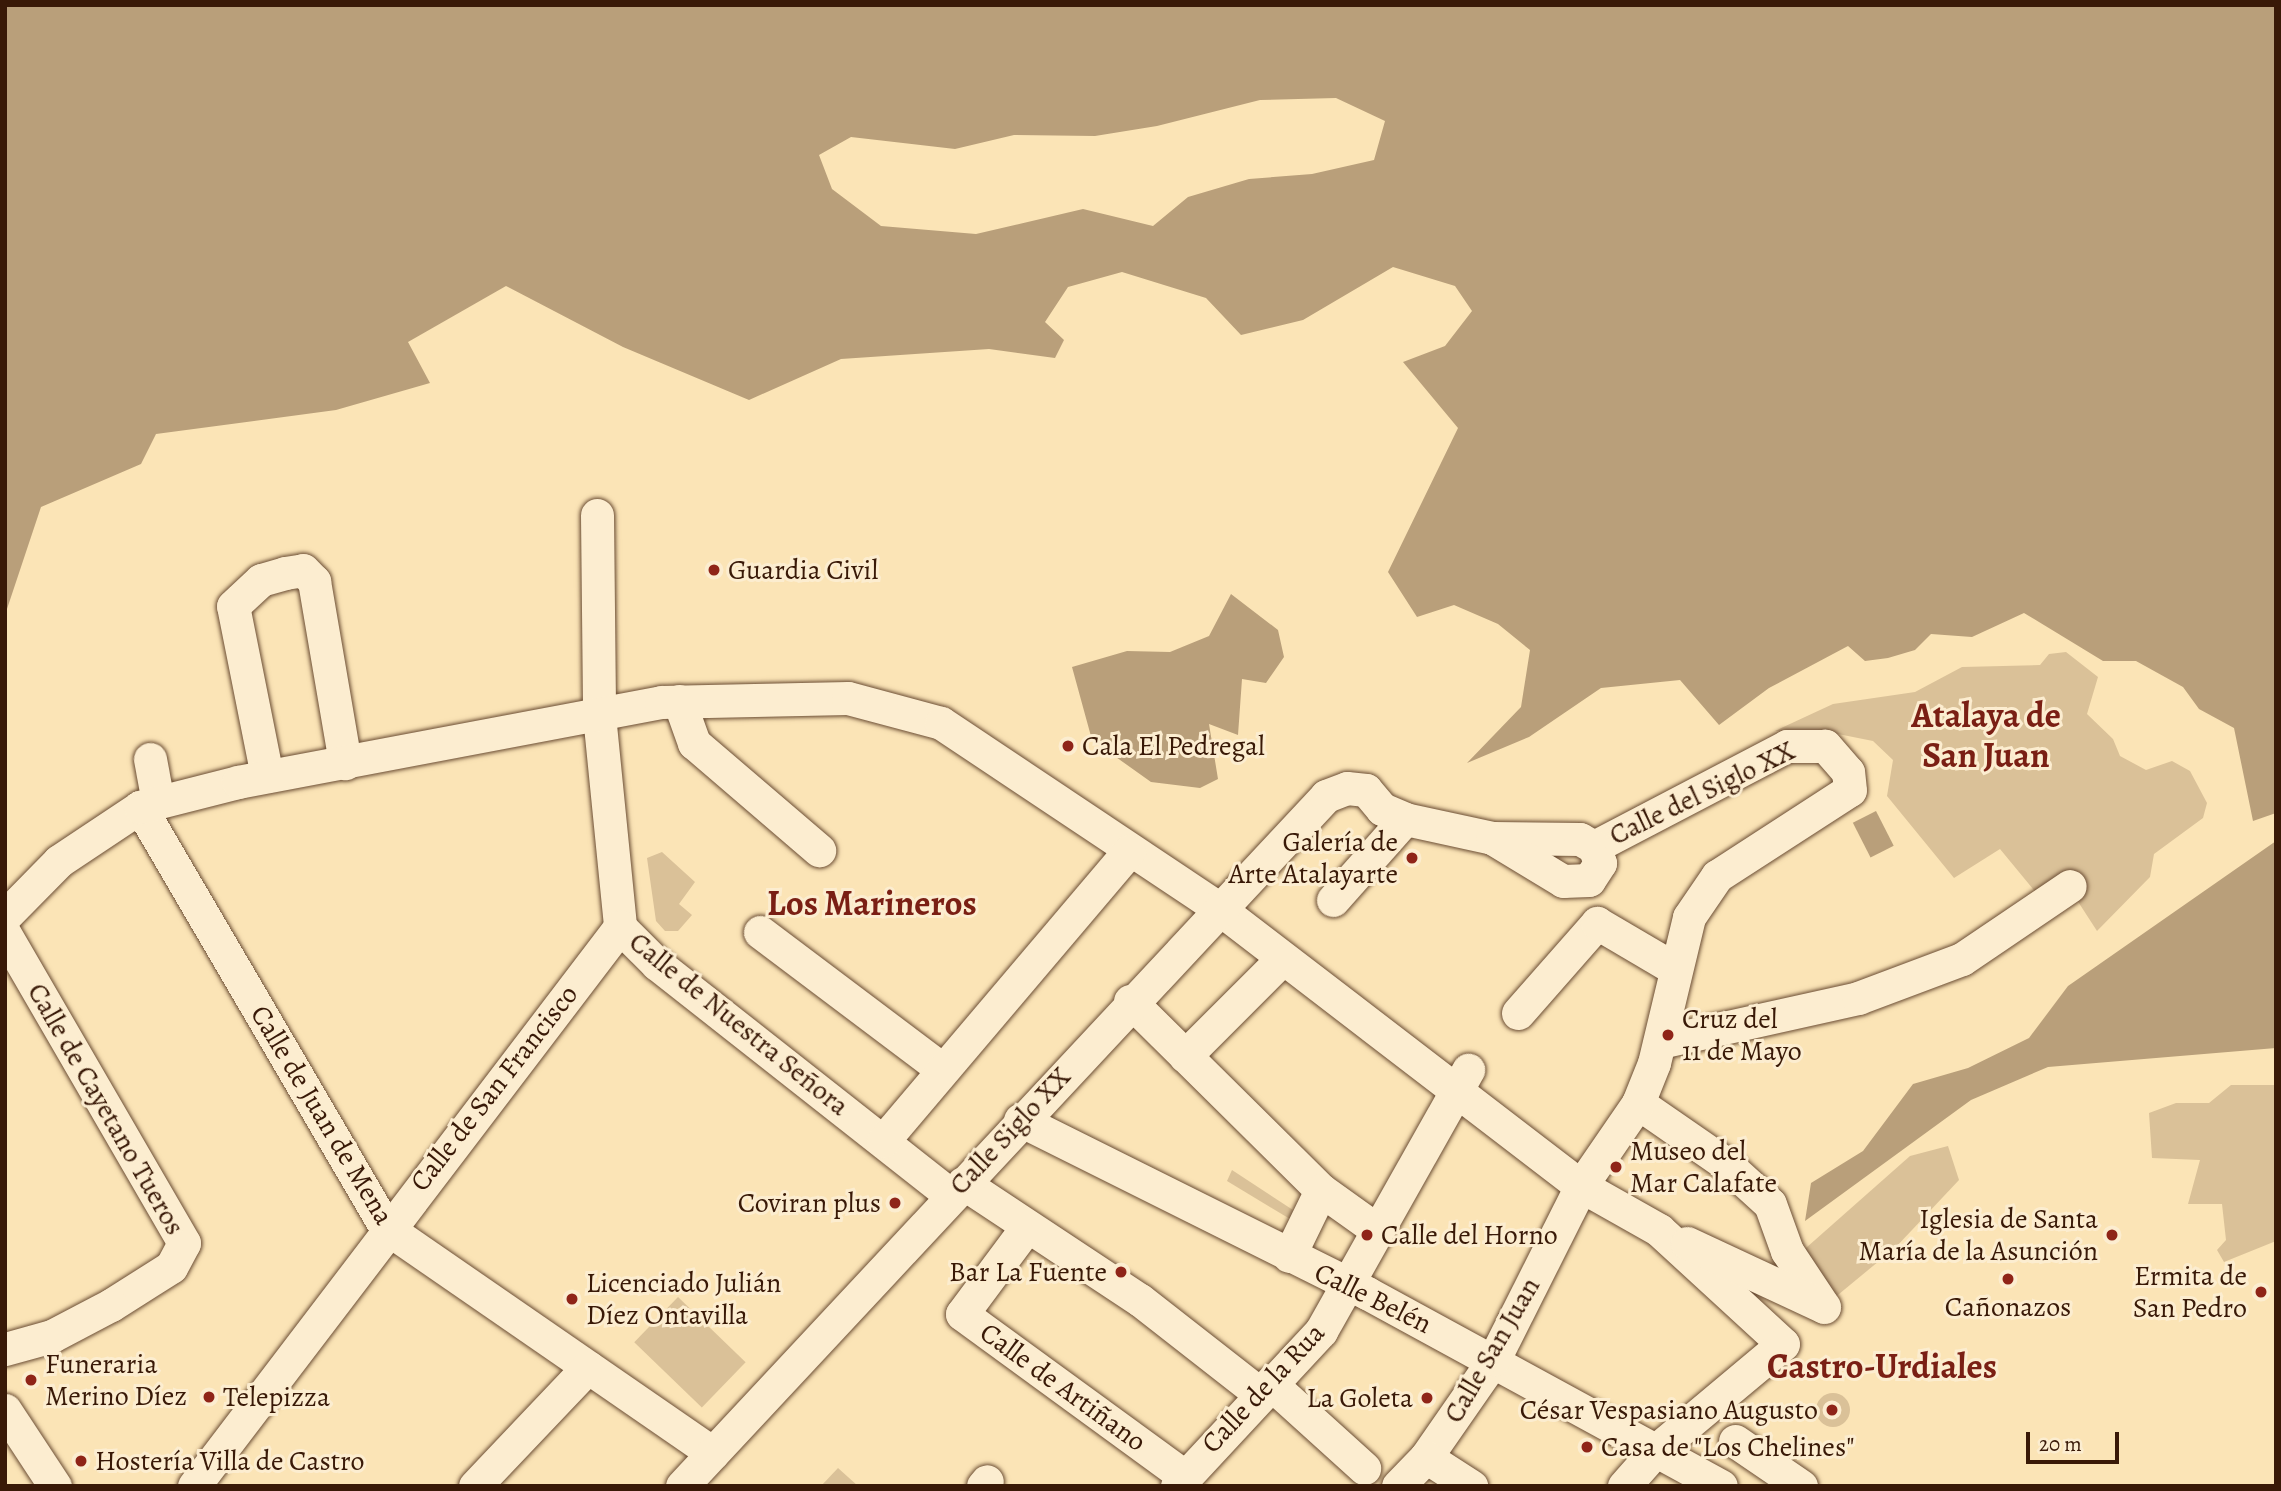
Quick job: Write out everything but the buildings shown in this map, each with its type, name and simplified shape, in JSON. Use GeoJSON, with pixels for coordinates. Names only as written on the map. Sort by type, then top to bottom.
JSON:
{"type":"FeatureCollection","features":[{"type":"Feature","properties":{"kind":"street","name":"Calle de Nuestra Señora"},"geometry":{"type":"LineString","coordinates":[[597,515],[598,715],[620,927],[657,964],[883,1141],[1140,1300],[1264,1388],[1364,1468]]}},
{"type":"Feature","properties":{"kind":"street"},"geometry":{"type":"LineString","coordinates":[[267,776],[233,606],[261,580],[285,573],[303,570],[314,581],[345,762]]}},
{"type":"Feature","properties":{"kind":"street"},"geometry":{"type":"LineString","coordinates":[[5,916],[59,861],[149,805],[267,776],[679,701],[826,696],[922,716],[961,734],[1129,851],[1217,907],[1283,959],[1463,1078],[1581,1186],[1659,1230],[1824,1307],[1787,1251],[1770,1204],[1727,1164],[1638,1103]]}},
{"type":"Feature","properties":{"kind":"street"},"geometry":{"type":"LineString","coordinates":[[679,701],[694,743],[819,850]]}},
{"type":"Feature","properties":{"kind":"street","name":"Calle del Siglo XX"},"geometry":{"type":"LineString","coordinates":[[1347,788],[1366,790],[1382,809],[1405,819],[1492,838],[1544,873],[1576,882],[1596,872],[1594,847],[1787,746],[1825,746],[1841,758],[1850,790],[1837,801]]}},
{"type":"Feature","properties":{"kind":"street","name":"Calle de Juan de Mena"},"geometry":{"type":"LineString","coordinates":[[150,759],[149,805],[385,1227],[713,1453]]}},
{"type":"Feature","properties":{"kind":"street","name":"Calle Siglo XX"},"geometry":{"type":"LineString","coordinates":[[682,1486],[1217,907],[1326,796],[1347,788]]}},
{"type":"Feature","properties":{"kind":"street","name":"Calle San Juan"},"geometry":{"type":"LineString","coordinates":[[1398,1486],[1426,1457],[1494,1359],[1581,1186],[1638,1103],[1660,1042],[1689,917],[1717,876],[1837,801]]}},
{"type":"Feature","properties":{"kind":"street"},"geometry":{"type":"LineString","coordinates":[[1333,900],[1405,819]]}},
{"type":"Feature","properties":{"kind":"street"},"geometry":{"type":"LineString","coordinates":[[883,1141],[1129,851]]}},
{"type":"Feature","properties":{"kind":"street"},"geometry":{"type":"LineString","coordinates":[[1660,1042],[1858,998],[1949,964],[2070,886]]}},
{"type":"Feature","properties":{"kind":"street"},"geometry":{"type":"LineString","coordinates":[[1518,1013],[1597,923],[1675,969]]}},
{"type":"Feature","properties":{"kind":"street","name":"Calle de San Francisco"},"geometry":{"type":"LineString","coordinates":[[194,1486],[385,1227],[620,927]]}},
{"type":"Feature","properties":{"kind":"street"},"geometry":{"type":"LineString","coordinates":[[760,932],[942,1069]]}},
{"type":"Feature","properties":{"kind":"street","name":"Calle de Cayetano Tueros"},"geometry":{"type":"LineString","coordinates":[[5,934],[184,1243],[171,1267],[111,1305],[52,1336],[5,1349]]}},
{"type":"Feature","properties":{"kind":"street"},"geometry":{"type":"LineString","coordinates":[[1185,1056],[1283,959]]}},
{"type":"Feature","properties":{"kind":"street"},"geometry":{"type":"LineString","coordinates":[[1130,1001],[1321,1190],[1377,1230]]}},
{"type":"Feature","properties":{"kind":"street","name":"Calle de la Rua"},"geometry":{"type":"LineString","coordinates":[[1180,1480],[1264,1388],[1321,1331],[1351,1287],[1377,1230],[1463,1078]]}},
{"type":"Feature","properties":{"kind":"street","name":"Calle Belén"},"geometry":{"type":"LineString","coordinates":[[1020,1120],[1494,1359],[1721,1486]]}},
{"type":"Feature","properties":{"kind":"street"},"geometry":{"type":"LineString","coordinates":[[1289,1256],[1321,1190]]}},
{"type":"Feature","properties":{"kind":"street","name":"Calle de Artiñano"},"geometry":{"type":"LineString","coordinates":[[1026,1228],[962,1314],[1180,1480]]}},
{"type":"Feature","properties":{"kind":"street"},"geometry":{"type":"LineString","coordinates":[[1624,1486],[1655,1451],[1783,1344],[1659,1230]]}},
{"type":"Feature","properties":{"kind":"street"},"geometry":{"type":"LineString","coordinates":[[475,1486],[588,1367]]}},
{"type":"Feature","properties":{"kind":"street"},"geometry":{"type":"LineString","coordinates":[[5,1410],[55,1486]]}},
{"type":"Feature","properties":{"kind":"street"},"geometry":{"type":"LineString","coordinates":[[1735,1441],[1801,1486]]}},
{"type":"Feature","properties":{"kind":"street"},"geometry":{"type":"LineString","coordinates":[[1426,1457],[1471,1486]]}},
{"type":"Feature","properties":{"kind":"shaded area"},"geometry":{"type":"Polygon","coordinates":[[[5,5],[2276,5],[2276,813],[2253,821],[2234,728],[2199,709],[2183,687],[2136,661],[2103,661],[2024,613],[1972,637],[1931,634],[1915,650],[1888,658],[1865,661],[1848,646],[1769,688],[1719,725],[1680,680],[1601,688],[1529,737],[1467,763],[1521,707],[1530,650],[1498,624],[1454,605],[1417,617],[1388,572],[1458,428],[1403,362],[1445,346],[1472,311],[1455,286],[1393,267],[1303,320],[1241,335],[1206,298],[1122,272],[1068,287],[1045,322],[1064,340],[1055,358],[989,349],[841,359],[749,400],[623,347],[506,286],[408,342],[430,383],[336,410],[156,434],[141,464],[41,507],[5,615],[5,5]],[[1336,98],[1260,100],[1157,126],[1095,136],[1014,135],[955,149],[851,137],[819,155],[832,189],[881,226],[976,234],[1083,209],[1153,226],[1188,197],[1249,179],[1312,174],[1374,160],[1385,121],[1336,98]]]}},
{"type":"Feature","properties":{"kind":"shaded area"},"geometry":{"type":"Polygon","coordinates":[[[1231,594],[1278,630],[1284,657],[1266,683],[1242,679],[1238,735],[1209,724],[1218,779],[1200,788],[1151,782],[1092,740],[1072,667],[1127,651],[1170,652],[1209,636],[1231,594]]]}},
{"type":"Feature","properties":{"kind":"shaded area"},"geometry":{"type":"Polygon","coordinates":[[[2066,652],[2098,677],[2087,714],[2113,739],[2120,756],[2146,770],[2172,761],[2190,771],[2207,803],[2203,818],[2154,854],[2150,877],[2097,931],[2075,897],[2047,906],[2000,849],[1954,878],[1887,796],[1893,760],[1873,741],[1818,730],[1775,731],[1833,704],[1915,692],[1962,667],[2040,665],[2049,654],[2066,652]]]}},
{"type":"Feature","properties":{"kind":"shaded area"},"geometry":{"type":"Polygon","coordinates":[[[1876,811],[1894,846],[1871,858],[1853,823],[1876,811]]]}},
{"type":"Feature","properties":{"kind":"shaded area"},"geometry":{"type":"Polygon","coordinates":[[[2276,841],[2276,1048],[2048,1067],[1971,1100],[1805,1221],[1811,1183],[1863,1151],[1913,1084],[1968,1068],[2029,1038],[2068,986],[2276,841]]]}},
{"type":"Feature","properties":{"kind":"shaded area"},"geometry":{"type":"Polygon","coordinates":[[[662,852],[695,882],[679,904],[692,915],[678,931],[665,931],[656,921],[647,858],[662,852]]]}},
{"type":"Feature","properties":{"kind":"shaded area"},"geometry":{"type":"Polygon","coordinates":[[[2231,1085],[2276,1085],[2276,1241],[2224,1262],[2217,1250],[2226,1240],[2222,1204],[2188,1204],[2200,1160],[2152,1158],[2149,1113],[2176,1103],[2209,1103],[2231,1085]]]}},
{"type":"Feature","properties":{"kind":"shaded area"},"geometry":{"type":"Polygon","coordinates":[[[1948,1146],[1959,1180],[1896,1247],[1833,1299],[1798,1255],[1910,1156],[1948,1146]]]}},
{"type":"Feature","properties":{"kind":"shaded area"},"geometry":{"type":"Polygon","coordinates":[[[1232,1170],[1293,1210],[1290,1219],[1227,1181],[1232,1170]]]}},
{"type":"Feature","properties":{"kind":"shaded area"},"geometry":{"type":"Polygon","coordinates":[[[678,1297],[746,1362],[702,1408],[634,1342],[678,1297]]]}},
{"type":"Feature","properties":{"kind":"shaded area"},"geometry":{"type":"Polygon","coordinates":[[[1833,1393],[1845,1398],[1850,1410],[1845,1422],[1833,1427],[1821,1422],[1816,1410],[1821,1398],[1833,1393]]]}},
{"type":"Feature","properties":{"kind":"shaded area"},"geometry":{"type":"Polygon","coordinates":[[[838,1468],[858,1486],[821,1486],[838,1468]]]}},
{"type":"Feature","properties":{"kind":"place","name":"Guardia Civil"},"geometry":{"type":"Point","coordinates":[714,570]}},
{"type":"Feature","properties":{"kind":"place","name":"Cala El Pedregal"},"geometry":{"type":"Point","coordinates":[1068,746]}},
{"type":"Feature","properties":{"kind":"place","name":"Galería de Arte Atalayarte"},"geometry":{"type":"Point","coordinates":[1412,858]}},
{"type":"Feature","properties":{"kind":"place","name":"Cruz del 11 de Mayo"},"geometry":{"type":"Point","coordinates":[1668,1035]}},
{"type":"Feature","properties":{"kind":"place","name":"Museo del Mar Calafate"},"geometry":{"type":"Point","coordinates":[1616,1167]}},
{"type":"Feature","properties":{"kind":"place","name":"Coviran plus"},"geometry":{"type":"Point","coordinates":[895,1203]}},
{"type":"Feature","properties":{"kind":"place","name":"Calle del Horno"},"geometry":{"type":"Point","coordinates":[1367,1235]}},
{"type":"Feature","properties":{"kind":"place","name":"Iglesia de Santa María de la Asunción"},"geometry":{"type":"Point","coordinates":[2112,1235]}},
{"type":"Feature","properties":{"kind":"place","name":"Bar La Fuente"},"geometry":{"type":"Point","coordinates":[1121,1272]}},
{"type":"Feature","properties":{"kind":"place","name":"Cañonazos"},"geometry":{"type":"Point","coordinates":[2008,1279]}},
{"type":"Feature","properties":{"kind":"place","name":"Ermita de San Pedro"},"geometry":{"type":"Point","coordinates":[2261,1292]}},
{"type":"Feature","properties":{"kind":"place","name":"Licenciado Julián Díez Ontavilla"},"geometry":{"type":"Point","coordinates":[572,1299]}},
{"type":"Feature","properties":{"kind":"place","name":"Funeraria Merino Díez"},"geometry":{"type":"Point","coordinates":[31,1380]}},
{"type":"Feature","properties":{"kind":"place","name":"Telepizza"},"geometry":{"type":"Point","coordinates":[209,1397]}},
{"type":"Feature","properties":{"kind":"place","name":"La Goleta"},"geometry":{"type":"Point","coordinates":[1427,1398]}},
{"type":"Feature","properties":{"kind":"place","name":"César Vespasiano Augusto"},"geometry":{"type":"Point","coordinates":[1832,1410]}},
{"type":"Feature","properties":{"kind":"place","name":"Casa de \"Los Chelines\""},"geometry":{"type":"Point","coordinates":[1587,1447]}},
{"type":"Feature","properties":{"kind":"place","name":"Hostería Villa de Castro"},"geometry":{"type":"Point","coordinates":[81,1461]}},
{"type":"Feature","properties":{"kind":"district","name":"Atalaya de San Juan"},"geometry":{"type":"Point","coordinates":[1986,735]}},
{"type":"Feature","properties":{"kind":"district","name":"Los Marineros"},"geometry":{"type":"Point","coordinates":[872,903]}},
{"type":"Feature","properties":{"kind":"district","name":"Castro-Urdiales"},"geometry":{"type":"Point","coordinates":[1882,1366]}}]}
